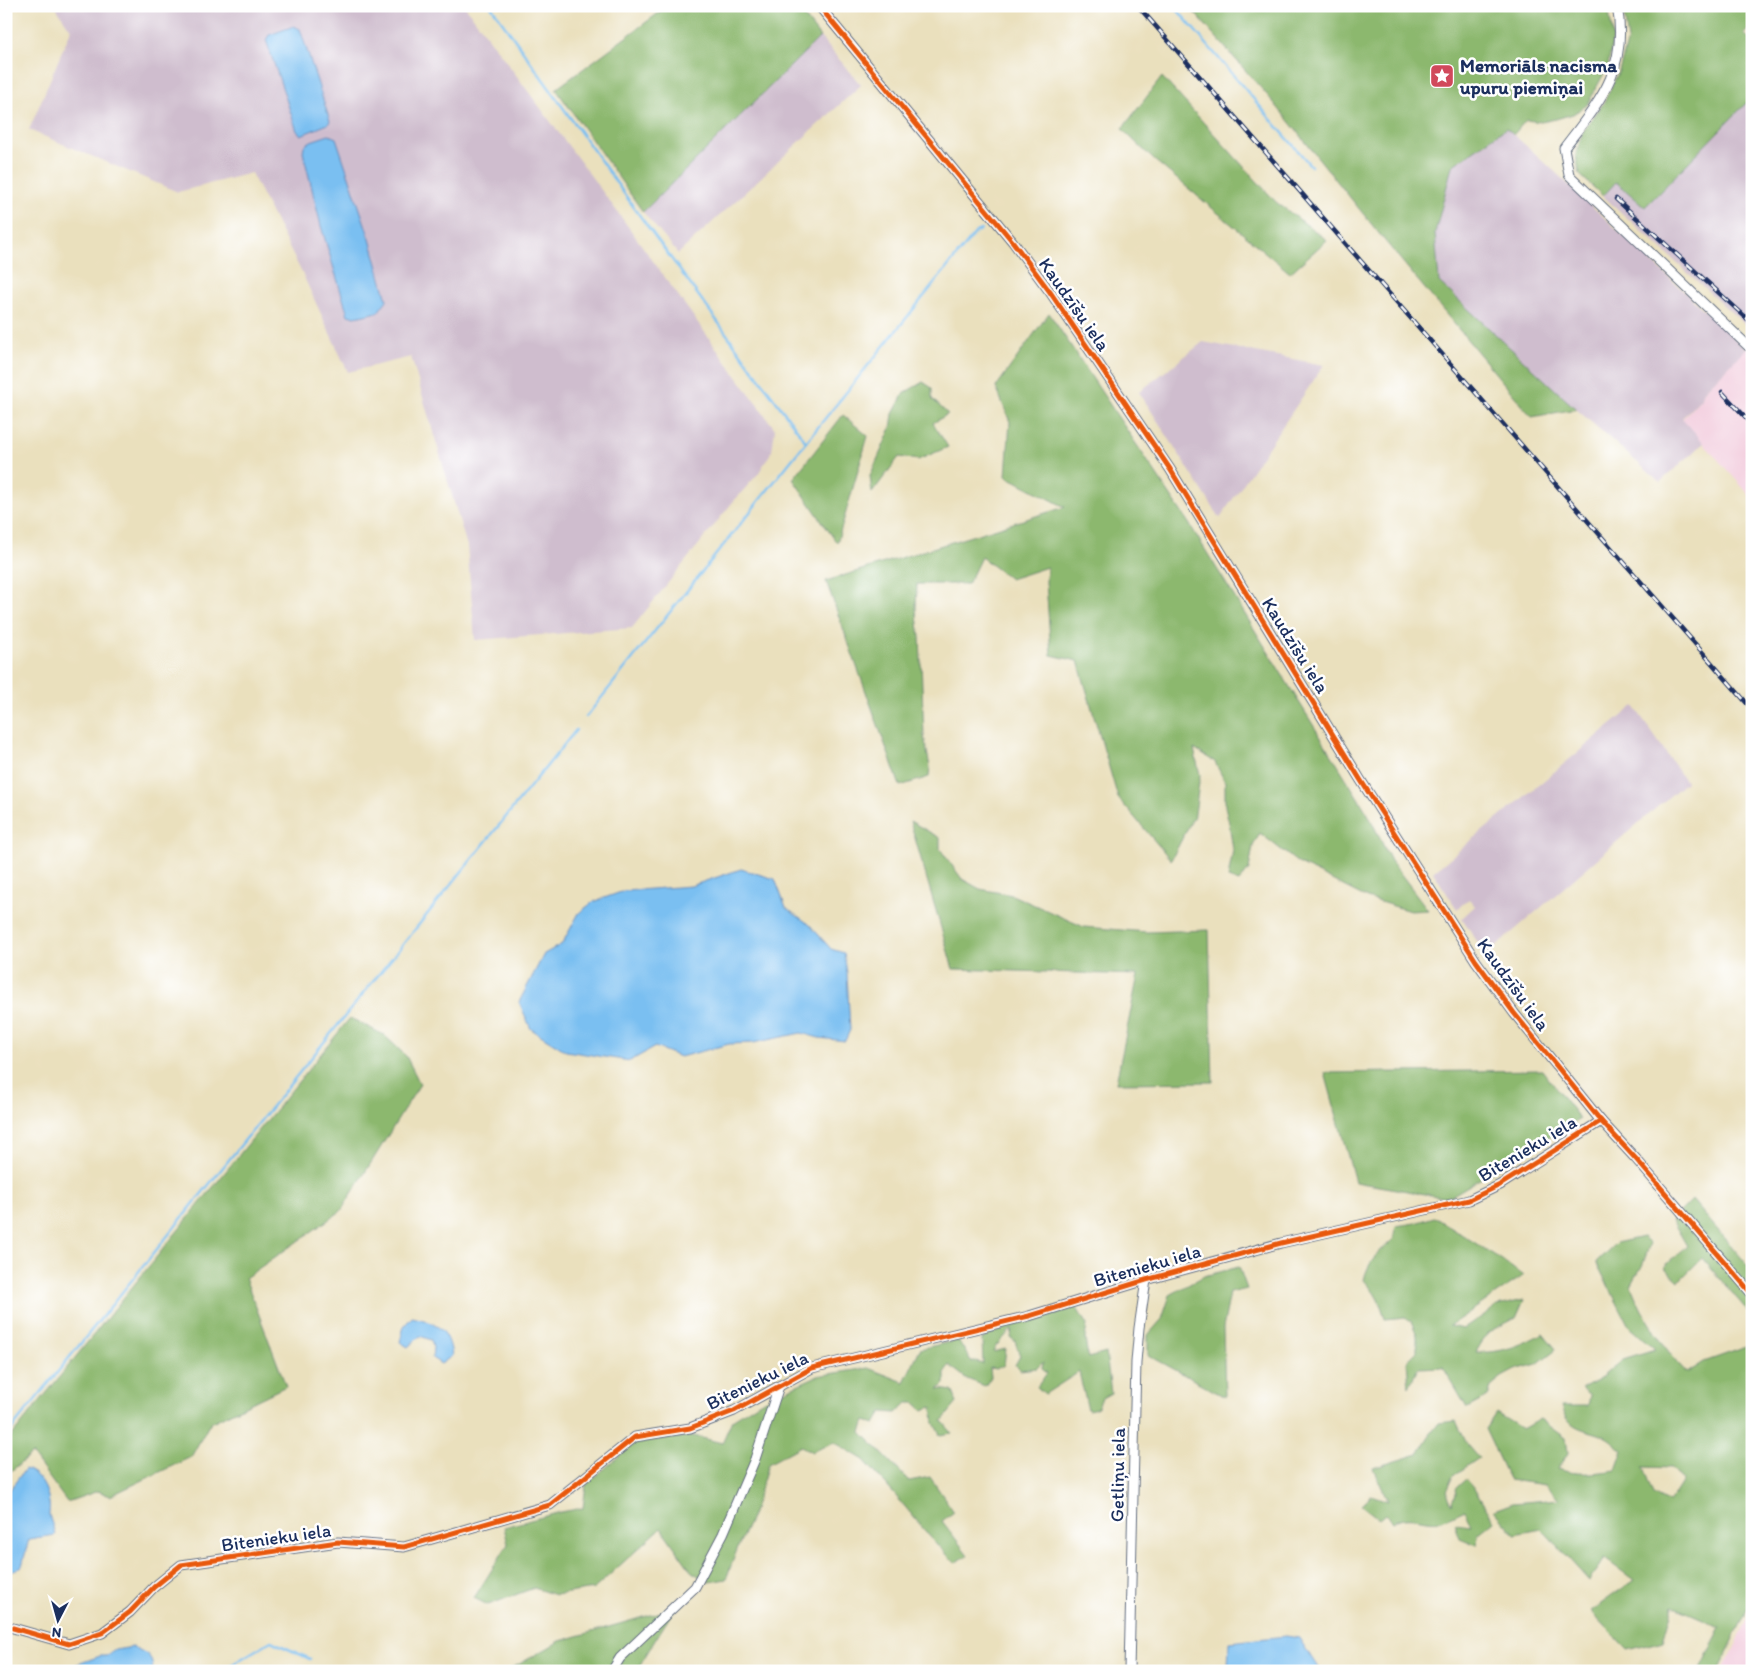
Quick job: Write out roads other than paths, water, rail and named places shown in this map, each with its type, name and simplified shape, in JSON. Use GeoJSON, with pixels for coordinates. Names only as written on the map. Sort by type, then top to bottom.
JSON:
{"type":"FeatureCollection","features":[{"type":"Feature","properties":{"kind":"street","name":"Kaudzīšu iela"},"geometry":{"type":"LineString","coordinates":[[819,6],[1013,242],[1050,292],[1170,470],[1365,787],[1476,961],[1543,1050],[1601,1121],[1752,1294]]}},
{"type":"Feature","properties":{"kind":"street"},"geometry":{"type":"LineString","coordinates":[[1616,6],[1620,21],[1618,58],[1606,91],[1564,148],[1569,175],[1748,346]]}},
{"type":"Feature","properties":{"kind":"street","name":"Bitenieku iela"},"geometry":{"type":"LineString","coordinates":[[6,1626],[69,1644],[102,1633],[130,1612],[154,1587],[181,1566],[338,1542],[404,1547],[550,1505],[635,1436],[690,1428],[734,1411],[812,1368],[1029,1316],[1146,1280],[1281,1243],[1469,1200],[1500,1185],[1601,1121]]}},
{"type":"Feature","properties":{"kind":"street","name":"Getliņu iela"},"geometry":{"type":"LineString","coordinates":[[1129,1671],[1136,1362],[1146,1280]]}},
{"type":"Feature","properties":{"kind":"street"},"geometry":{"type":"LineString","coordinates":[[612,1671],[620,1658],[695,1587],[723,1534],[755,1459],[780,1386]]}},
{"type":"Feature","properties":{"kind":"water"},"geometry":{"type":"Polygon","coordinates":[[[294,26],[300,29],[330,121],[328,124],[301,135],[297,131],[266,40],[269,35],[294,26]]]}},
{"type":"Feature","properties":{"kind":"water"},"geometry":{"type":"Polygon","coordinates":[[[329,135],[336,138],[370,239],[387,300],[378,312],[355,317],[348,315],[321,226],[303,152],[304,146],[311,141],[329,135]]]}},
{"type":"Feature","properties":{"kind":"water"},"geometry":{"type":"Polygon","coordinates":[[[741,869],[775,879],[786,908],[809,924],[831,949],[844,953],[850,1030],[845,1041],[819,1038],[801,1033],[753,1043],[729,1044],[680,1057],[655,1047],[630,1061],[566,1051],[531,1029],[519,1002],[544,954],[562,944],[579,913],[593,902],[624,891],[691,886],[741,869]]]}},
{"type":"Feature","properties":{"kind":"water"},"geometry":{"type":"Polygon","coordinates":[[[412,1317],[435,1325],[440,1329],[448,1340],[452,1356],[441,1364],[432,1358],[433,1347],[431,1340],[420,1336],[408,1347],[400,1342],[404,1326],[412,1317]]]}},
{"type":"Feature","properties":{"kind":"water"},"geometry":{"type":"Polygon","coordinates":[[[25,1469],[35,1474],[45,1487],[49,1515],[55,1535],[29,1539],[22,1566],[6,1574],[6,1498],[25,1469]]]}},
{"type":"Feature","properties":{"kind":"water"},"geometry":{"type":"Polygon","coordinates":[[[1286,1636],[1299,1638],[1320,1671],[1226,1671],[1228,1667],[1229,1642],[1286,1636]]]}},
{"type":"Feature","properties":{"kind":"water"},"geometry":{"type":"Polygon","coordinates":[[[133,1647],[148,1655],[153,1671],[73,1671],[75,1665],[100,1656],[106,1656],[115,1650],[133,1647]]]}},
{"type":"Feature","properties":{"kind":"waterway"},"geometry":{"type":"LineString","coordinates":[[491,6],[640,216],[806,442],[586,717]]}},
{"type":"Feature","properties":{"kind":"waterway"},"geometry":{"type":"LineString","coordinates":[[1174,6],[1311,166]]}},
{"type":"Feature","properties":{"kind":"waterway"},"geometry":{"type":"LineString","coordinates":[[806,442],[976,232],[981,230]]}},
{"type":"Feature","properties":{"kind":"waterway"},"geometry":{"type":"LineString","coordinates":[[6,1436],[576,730]]}},
{"type":"Feature","properties":{"kind":"waterway"},"geometry":{"type":"LineString","coordinates":[[231,1665],[271,1641],[310,1659]]}},
{"type":"Feature","properties":{"kind":"railway"},"geometry":{"type":"LineString","coordinates":[[1138,6],[1752,709]]}},
{"type":"Feature","properties":{"kind":"railway"},"geometry":{"type":"LineString","coordinates":[[1616,199],[1752,323]]}},
{"type":"Feature","properties":{"kind":"railway"},"geometry":{"type":"LineString","coordinates":[[1722,392],[1752,424]]}},
{"type":"Feature","properties":{"kind":"place","name":"Memoriāls nacisma upuru piemiņai"},"geometry":{"type":"Point","coordinates":[1442,76]}}]}
